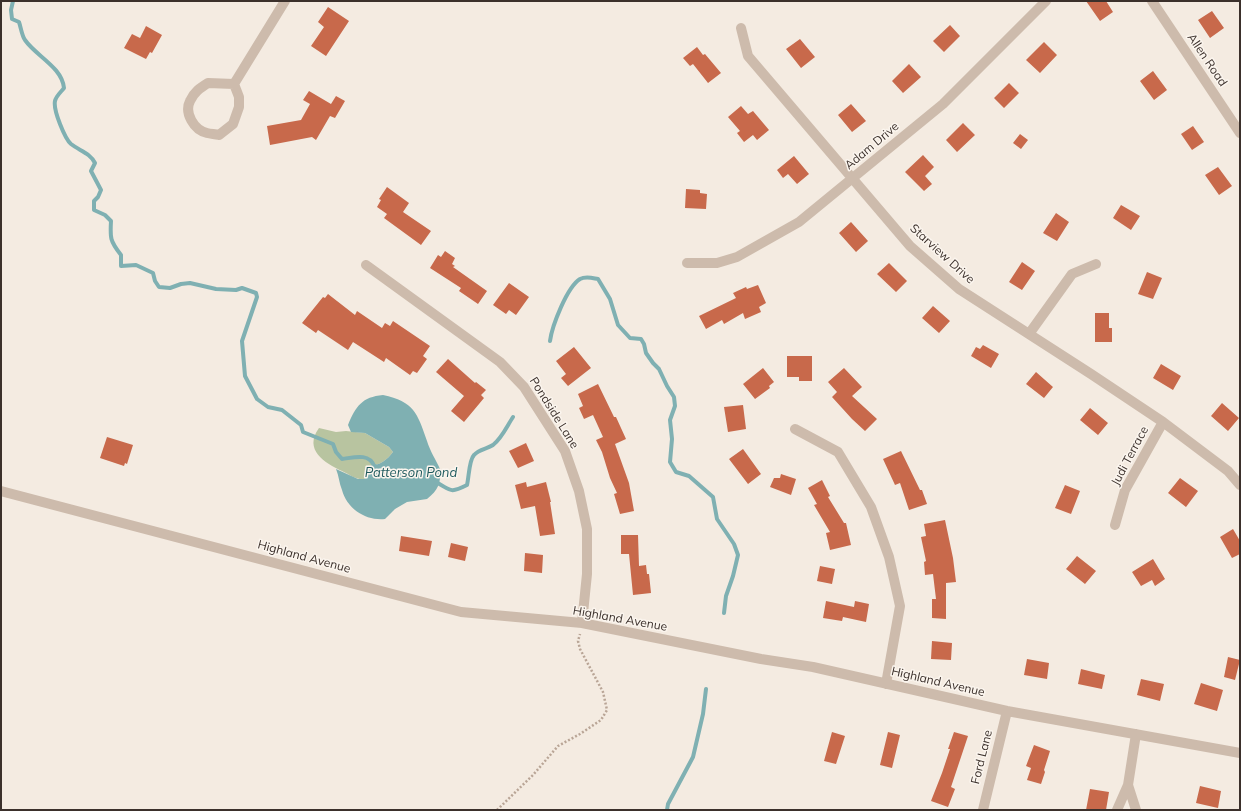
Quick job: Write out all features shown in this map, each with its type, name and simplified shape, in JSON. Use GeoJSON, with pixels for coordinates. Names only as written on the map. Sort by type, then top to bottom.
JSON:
{"type":"FeatureCollection","features":[{"type":"Feature","properties":{"kind":"street"},"geometry":{"type":"LineString","coordinates":[[234,84],[285,1]]}},
{"type":"Feature","properties":{"kind":"street","name":"Adam Drive"},"geometry":{"type":"LineString","coordinates":[[687,263],[717,263],[737,257],[799,222],[943,104],[1046,1]]}},
{"type":"Feature","properties":{"kind":"street","name":"Allen Road"},"geometry":{"type":"LineString","coordinates":[[1158,3],[1240,133]]}},
{"type":"Feature","properties":{"kind":"street","name":"Starview Drive"},"geometry":{"type":"LineString","coordinates":[[741,28],[748,56],[910,246],[959,289],[1163,422],[1228,471],[1240,485]]}},
{"type":"Feature","properties":{"kind":"street"},"geometry":{"type":"LineString","coordinates":[[208,83],[234,84],[239,97],[239,107],[233,124],[219,135],[205,133],[194,126],[189,115],[189,102],[196,91],[208,83]]}},
{"type":"Feature","properties":{"kind":"street"},"geometry":{"type":"LineString","coordinates":[[1030,334],[1072,274],[1096,264]]}},
{"type":"Feature","properties":{"kind":"street","name":"Pondside Lane"},"geometry":{"type":"LineString","coordinates":[[366,265],[500,362],[524,386],[565,451],[579,491],[587,529],[587,574],[582,623]]}},
{"type":"Feature","properties":{"kind":"street","name":"Judi Terrace"},"geometry":{"type":"LineString","coordinates":[[1115,526],[1125,490],[1163,422]]}},
{"type":"Feature","properties":{"kind":"street"},"geometry":{"type":"LineString","coordinates":[[795,429],[838,452],[872,507],[889,557],[900,606],[886,684]]}},
{"type":"Feature","properties":{"kind":"street","name":"Highland Avenue"},"geometry":{"type":"LineString","coordinates":[[1,491],[461,612],[582,623],[761,659],[813,667],[1007,711],[1240,753]]}},
{"type":"Feature","properties":{"kind":"street","name":"Ford Lane"},"geometry":{"type":"LineString","coordinates":[[982,810],[1007,711]]}},
{"type":"Feature","properties":{"kind":"street"},"geometry":{"type":"LineString","coordinates":[[1117,810],[1128,785],[1136,734]]}},
{"type":"Feature","properties":{"kind":"street"},"geometry":{"type":"LineString","coordinates":[[1128,785],[1136,810]]}},
{"type":"Feature","properties":{"kind":"path"},"geometry":{"type":"LineString","coordinates":[[497,810],[533,774],[558,746],[601,720],[607,710],[603,692],[580,649],[578,641],[582,623]]}},
{"type":"Feature","properties":{"kind":"green space"},"geometry":{"type":"Polygon","coordinates":[[[319,428],[336,432],[346,431],[365,433],[389,447],[393,452],[383,462],[369,466],[365,479],[356,478],[335,468],[318,455],[313,443],[319,428]]]}},
{"type":"Feature","properties":{"kind":"water","name":"Patterson Pond"},"geometry":{"type":"Polygon","coordinates":[[[383,395],[402,401],[413,410],[440,469],[440,474],[438,486],[434,493],[427,499],[407,502],[395,509],[385,519],[378,519],[364,516],[348,503],[341,487],[336,469],[358,479],[365,479],[369,466],[383,462],[393,452],[389,447],[365,433],[351,432],[348,425],[357,408],[365,400],[383,395]]]}},
{"type":"Feature","properties":{"kind":"building"},"geometry":{"type":"Polygon","coordinates":[[[1086,1],[1106,1],[1113,12],[1100,21],[1086,1]]]}},
{"type":"Feature","properties":{"kind":"building"},"geometry":{"type":"Polygon","coordinates":[[[328,7],[349,21],[326,56],[311,46],[324,27],[318,22],[328,7]]]}},
{"type":"Feature","properties":{"kind":"building"},"geometry":{"type":"Polygon","coordinates":[[[1212,11],[1224,28],[1210,38],[1198,20],[1212,11]]]}},
{"type":"Feature","properties":{"kind":"building"},"geometry":{"type":"Polygon","coordinates":[[[950,25],[960,36],[944,52],[933,41],[950,25]]]}},
{"type":"Feature","properties":{"kind":"building"},"geometry":{"type":"Polygon","coordinates":[[[146,26],[162,35],[152,53],[150,52],[146,59],[124,48],[132,34],[140,38],[146,26]]]}},
{"type":"Feature","properties":{"kind":"building"},"geometry":{"type":"Polygon","coordinates":[[[800,39],[815,57],[801,68],[786,49],[800,39]]]}},
{"type":"Feature","properties":{"kind":"building"},"geometry":{"type":"Polygon","coordinates":[[[1044,42],[1057,55],[1040,73],[1026,60],[1044,42]]]}},
{"type":"Feature","properties":{"kind":"building"},"geometry":{"type":"Polygon","coordinates":[[[697,47],[721,73],[708,83],[693,64],[690,66],[683,58],[697,47]]]}},
{"type":"Feature","properties":{"kind":"building"},"geometry":{"type":"Polygon","coordinates":[[[909,64],[921,77],[903,93],[892,81],[909,64]]]}},
{"type":"Feature","properties":{"kind":"building"},"geometry":{"type":"Polygon","coordinates":[[[1153,71],[1167,90],[1154,100],[1140,81],[1153,71]]]}},
{"type":"Feature","properties":{"kind":"building"},"geometry":{"type":"Polygon","coordinates":[[[1009,83],[1019,93],[1004,108],[994,98],[1009,83]]]}},
{"type":"Feature","properties":{"kind":"building"},"geometry":{"type":"Polygon","coordinates":[[[309,91],[331,104],[336,96],[345,101],[335,118],[330,116],[316,140],[312,137],[270,145],[267,126],[301,120],[310,104],[303,100],[309,91]]]}},
{"type":"Feature","properties":{"kind":"building"},"geometry":{"type":"Polygon","coordinates":[[[851,104],[866,121],[852,132],[838,115],[851,104]]]}},
{"type":"Feature","properties":{"kind":"building"},"geometry":{"type":"Polygon","coordinates":[[[741,106],[748,114],[753,111],[769,130],[757,140],[753,135],[744,142],[737,133],[740,131],[728,117],[741,106]]]}},
{"type":"Feature","properties":{"kind":"building"},"geometry":{"type":"Polygon","coordinates":[[[963,123],[975,135],[957,152],[946,140],[963,123]]]}},
{"type":"Feature","properties":{"kind":"building"},"geometry":{"type":"Polygon","coordinates":[[[1193,126],[1204,142],[1192,150],[1181,134],[1193,126]]]}},
{"type":"Feature","properties":{"kind":"building"},"geometry":{"type":"Polygon","coordinates":[[[1020,134],[1028,140],[1021,149],[1013,143],[1020,134]]]}},
{"type":"Feature","properties":{"kind":"building"},"geometry":{"type":"Polygon","coordinates":[[[923,155],[934,167],[925,176],[932,184],[924,191],[905,172],[923,155]]]}},
{"type":"Feature","properties":{"kind":"building"},"geometry":{"type":"Polygon","coordinates":[[[794,156],[809,174],[797,184],[788,174],[783,178],[777,170],[794,156]]]}},
{"type":"Feature","properties":{"kind":"building"},"geometry":{"type":"Polygon","coordinates":[[[1218,167],[1232,186],[1219,195],[1205,175],[1218,167]]]}},
{"type":"Feature","properties":{"kind":"building"},"geometry":{"type":"Polygon","coordinates":[[[387,187],[409,203],[403,212],[431,231],[421,245],[384,218],[387,214],[377,207],[381,200],[379,199],[387,187]]]}},
{"type":"Feature","properties":{"kind":"building"},"geometry":{"type":"Polygon","coordinates":[[[686,189],[700,190],[700,193],[707,194],[706,209],[685,208],[686,189]]]}},
{"type":"Feature","properties":{"kind":"building"},"geometry":{"type":"Polygon","coordinates":[[[1121,205],[1140,216],[1131,230],[1113,218],[1121,205]]]}},
{"type":"Feature","properties":{"kind":"building"},"geometry":{"type":"Polygon","coordinates":[[[1056,213],[1069,222],[1057,241],[1043,233],[1056,213]]]}},
{"type":"Feature","properties":{"kind":"building"},"geometry":{"type":"Polygon","coordinates":[[[851,222],[868,241],[856,252],[839,233],[851,222]]]}},
{"type":"Feature","properties":{"kind":"building"},"geometry":{"type":"Polygon","coordinates":[[[445,251],[455,258],[452,264],[455,266],[453,267],[487,291],[478,304],[459,291],[461,288],[430,268],[438,255],[441,257],[445,251]]]}},
{"type":"Feature","properties":{"kind":"building"},"geometry":{"type":"Polygon","coordinates":[[[1022,262],[1035,271],[1022,290],[1009,282],[1022,262]]]}},
{"type":"Feature","properties":{"kind":"building"},"geometry":{"type":"Polygon","coordinates":[[[889,263],[907,281],[896,292],[877,274],[889,263]]]}},
{"type":"Feature","properties":{"kind":"building"},"geometry":{"type":"Polygon","coordinates":[[[1147,272],[1162,278],[1153,299],[1138,294],[1147,272]]]}},
{"type":"Feature","properties":{"kind":"building"},"geometry":{"type":"Polygon","coordinates":[[[509,283],[529,297],[516,315],[509,310],[506,314],[493,305],[509,283]]]}},
{"type":"Feature","properties":{"kind":"building"},"geometry":{"type":"Polygon","coordinates":[[[758,285],[766,303],[759,307],[761,312],[745,319],[743,313],[724,324],[722,320],[706,329],[699,316],[736,298],[733,293],[746,287],[747,289],[758,285]]]}},
{"type":"Feature","properties":{"kind":"building"},"geometry":{"type":"Polygon","coordinates":[[[328,294],[355,315],[357,311],[382,328],[385,323],[390,326],[393,321],[430,346],[423,356],[427,359],[417,373],[413,371],[410,375],[386,358],[384,362],[353,342],[348,350],[318,330],[316,333],[302,323],[323,297],[325,298],[328,294]]]}},
{"type":"Feature","properties":{"kind":"building"},"geometry":{"type":"Polygon","coordinates":[[[933,306],[950,321],[939,333],[922,318],[933,306]]]}},
{"type":"Feature","properties":{"kind":"building"},"geometry":{"type":"Polygon","coordinates":[[[1095,313],[1109,313],[1109,328],[1112,328],[1112,342],[1095,342],[1095,313]]]}},
{"type":"Feature","properties":{"kind":"building"},"geometry":{"type":"Polygon","coordinates":[[[983,345],[999,354],[991,368],[971,356],[976,347],[980,349],[983,345]]]}},
{"type":"Feature","properties":{"kind":"building"},"geometry":{"type":"Polygon","coordinates":[[[574,347],[591,368],[568,386],[561,378],[566,374],[556,361],[574,347]]]}},
{"type":"Feature","properties":{"kind":"building"},"geometry":{"type":"Polygon","coordinates":[[[787,356],[812,356],[812,381],[799,381],[799,377],[787,377],[787,356]]]}},
{"type":"Feature","properties":{"kind":"building"},"geometry":{"type":"Polygon","coordinates":[[[448,359],[475,383],[476,382],[486,390],[481,395],[484,398],[464,422],[451,411],[464,396],[436,372],[448,359]]]}},
{"type":"Feature","properties":{"kind":"building"},"geometry":{"type":"Polygon","coordinates":[[[1161,364],[1181,376],[1173,390],[1153,378],[1161,364]]]}},
{"type":"Feature","properties":{"kind":"building"},"geometry":{"type":"Polygon","coordinates":[[[763,368],[774,382],[769,386],[770,388],[755,399],[743,384],[763,368]]]}},
{"type":"Feature","properties":{"kind":"building"},"geometry":{"type":"Polygon","coordinates":[[[844,368],[862,387],[852,396],[877,419],[865,431],[832,397],[837,392],[828,382],[844,368]]]}},
{"type":"Feature","properties":{"kind":"building"},"geometry":{"type":"Polygon","coordinates":[[[1036,372],[1053,387],[1044,398],[1026,384],[1036,372]]]}},
{"type":"Feature","properties":{"kind":"building"},"geometry":{"type":"Polygon","coordinates":[[[598,384],[626,439],[615,444],[629,483],[634,511],[620,514],[614,494],[617,493],[596,440],[603,437],[593,415],[584,419],[579,408],[583,406],[578,394],[598,384]]]}},
{"type":"Feature","properties":{"kind":"building"},"geometry":{"type":"Polygon","coordinates":[[[1222,403],[1239,418],[1228,431],[1211,416],[1222,403]]]}},
{"type":"Feature","properties":{"kind":"building"},"geometry":{"type":"Polygon","coordinates":[[[743,405],[746,429],[728,432],[724,407],[743,405]]]}},
{"type":"Feature","properties":{"kind":"building"},"geometry":{"type":"Polygon","coordinates":[[[1090,408],[1108,423],[1098,435],[1080,420],[1090,408]]]}},
{"type":"Feature","properties":{"kind":"building"},"geometry":{"type":"Polygon","coordinates":[[[107,437],[133,445],[127,464],[125,463],[124,466],[100,458],[107,437]]]}},
{"type":"Feature","properties":{"kind":"building"},"geometry":{"type":"Polygon","coordinates":[[[526,443],[534,461],[518,468],[509,451],[526,443]]]}},
{"type":"Feature","properties":{"kind":"building"},"geometry":{"type":"Polygon","coordinates":[[[743,449],[761,474],[748,484],[729,459],[743,449]]]}},
{"type":"Feature","properties":{"kind":"building"},"geometry":{"type":"Polygon","coordinates":[[[901,451],[920,490],[922,490],[927,504],[909,510],[900,483],[895,485],[883,459],[901,451]]]}},
{"type":"Feature","properties":{"kind":"building"},"geometry":{"type":"Polygon","coordinates":[[[781,474],[796,479],[791,495],[770,487],[774,478],[780,478],[781,474]]]}},
{"type":"Feature","properties":{"kind":"building"},"geometry":{"type":"Polygon","coordinates":[[[1180,478],[1198,491],[1186,507],[1168,493],[1180,478]]]}},
{"type":"Feature","properties":{"kind":"building"},"geometry":{"type":"Polygon","coordinates":[[[822,480],[830,496],[828,497],[844,523],[846,523],[851,545],[830,550],[826,533],[830,532],[814,505],[817,504],[808,488],[822,480]]]}},
{"type":"Feature","properties":{"kind":"building"},"geometry":{"type":"Polygon","coordinates":[[[526,482],[527,487],[546,482],[551,502],[555,534],[540,536],[535,506],[521,509],[515,485],[526,482]]]}},
{"type":"Feature","properties":{"kind":"building"},"geometry":{"type":"Polygon","coordinates":[[[1065,485],[1080,491],[1071,514],[1055,508],[1065,485]]]}},
{"type":"Feature","properties":{"kind":"building"},"geometry":{"type":"Polygon","coordinates":[[[945,520],[953,558],[956,582],[946,583],[946,619],[932,618],[932,599],[936,599],[933,574],[925,575],[924,562],[926,561],[921,537],[926,536],[924,524],[945,520]]]}},
{"type":"Feature","properties":{"kind":"building"},"geometry":{"type":"Polygon","coordinates":[[[1233,529],[1240,541],[1240,554],[1232,558],[1220,537],[1233,529]]]}},
{"type":"Feature","properties":{"kind":"building"},"geometry":{"type":"Polygon","coordinates":[[[621,535],[638,535],[639,566],[646,565],[647,574],[649,574],[651,593],[633,595],[629,554],[621,554],[621,535]]]}},
{"type":"Feature","properties":{"kind":"building"},"geometry":{"type":"Polygon","coordinates":[[[401,536],[432,541],[429,556],[399,551],[401,536]]]}},
{"type":"Feature","properties":{"kind":"building"},"geometry":{"type":"Polygon","coordinates":[[[451,543],[468,547],[465,561],[448,557],[451,543]]]}},
{"type":"Feature","properties":{"kind":"building"},"geometry":{"type":"Polygon","coordinates":[[[525,553],[543,555],[542,573],[524,571],[525,553]]]}},
{"type":"Feature","properties":{"kind":"building"},"geometry":{"type":"Polygon","coordinates":[[[1077,556],[1096,571],[1085,584],[1066,569],[1077,556]]]}},
{"type":"Feature","properties":{"kind":"building"},"geometry":{"type":"Polygon","coordinates":[[[1153,559],[1165,579],[1155,586],[1152,580],[1141,586],[1132,572],[1153,559]]]}},
{"type":"Feature","properties":{"kind":"building"},"geometry":{"type":"Polygon","coordinates":[[[820,566],[835,569],[832,584],[817,581],[820,566]]]}},
{"type":"Feature","properties":{"kind":"building"},"geometry":{"type":"Polygon","coordinates":[[[826,601],[854,607],[855,601],[869,604],[866,622],[843,617],[842,621],[823,618],[826,601]]]}},
{"type":"Feature","properties":{"kind":"building"},"geometry":{"type":"Polygon","coordinates":[[[932,641],[952,643],[951,660],[931,659],[932,641]]]}},
{"type":"Feature","properties":{"kind":"building"},"geometry":{"type":"Polygon","coordinates":[[[1228,657],[1240,660],[1235,680],[1224,677],[1228,657]]]}},
{"type":"Feature","properties":{"kind":"building"},"geometry":{"type":"Polygon","coordinates":[[[1027,659],[1049,663],[1047,679],[1024,675],[1027,659]]]}},
{"type":"Feature","properties":{"kind":"building"},"geometry":{"type":"Polygon","coordinates":[[[1081,669],[1105,675],[1102,689],[1078,684],[1081,669]]]}},
{"type":"Feature","properties":{"kind":"building"},"geometry":{"type":"Polygon","coordinates":[[[1141,679],[1164,684],[1160,701],[1137,695],[1141,679]]]}},
{"type":"Feature","properties":{"kind":"building"},"geometry":{"type":"Polygon","coordinates":[[[1201,683],[1223,690],[1217,711],[1194,704],[1201,683]]]}},
{"type":"Feature","properties":{"kind":"building"},"geometry":{"type":"Polygon","coordinates":[[[832,732],[845,736],[836,764],[824,761],[832,732]]]}},
{"type":"Feature","properties":{"kind":"building"},"geometry":{"type":"Polygon","coordinates":[[[888,732],[900,735],[892,768],[880,765],[888,732]]]}},
{"type":"Feature","properties":{"kind":"building"},"geometry":{"type":"Polygon","coordinates":[[[954,732],[968,736],[951,787],[955,789],[948,807],[931,801],[950,749],[948,749],[954,732]]]}},
{"type":"Feature","properties":{"kind":"building"},"geometry":{"type":"Polygon","coordinates":[[[1034,745],[1050,751],[1041,784],[1027,780],[1031,768],[1026,766],[1034,745]]]}},
{"type":"Feature","properties":{"kind":"building"},"geometry":{"type":"Polygon","coordinates":[[[1200,786],[1221,791],[1218,808],[1196,803],[1200,786]]]}},
{"type":"Feature","properties":{"kind":"building"},"geometry":{"type":"Polygon","coordinates":[[[1090,789],[1109,792],[1106,810],[1086,810],[1090,789]]]}},
{"type":"Feature","properties":{"kind":"waterway"},"geometry":{"type":"LineString","coordinates":[[13,1],[11,10],[12,19],[19,22],[25,40],[54,68],[62,81],[64,88],[57,96],[55,101],[56,111],[63,131],[71,144],[88,154],[95,163],[91,171],[101,190],[98,197],[94,201],[94,210],[105,215],[111,221],[112,239],[121,255],[121,266],[136,265],[153,273],[155,281],[159,287],[170,288],[181,284],[190,283],[216,289],[236,290],[242,288],[256,293],[257,297],[242,341],[245,376],[257,399],[268,407],[282,410],[301,425],[303,432],[333,444],[336,452],[342,459],[364,457],[372,462],[374,466],[378,467]]}},
{"type":"Feature","properties":{"kind":"waterway"},"geometry":{"type":"LineString","coordinates":[[550,341],[551,334],[561,307],[575,283],[584,278],[598,279],[610,299],[618,325],[630,338],[641,339],[646,353],[659,369],[674,397],[675,406],[670,420],[672,439],[670,462],[676,472],[689,476],[713,497],[717,519],[734,544],[738,555],[726,596],[724,613]]}},
{"type":"Feature","properties":{"kind":"waterway"},"geometry":{"type":"LineString","coordinates":[[436,482],[450,490],[467,485],[472,457],[478,451],[493,445],[502,435],[513,417]]}},
{"type":"Feature","properties":{"kind":"waterway"},"geometry":{"type":"LineString","coordinates":[[667,810],[668,804],[693,757],[703,714],[706,689]]}}]}
